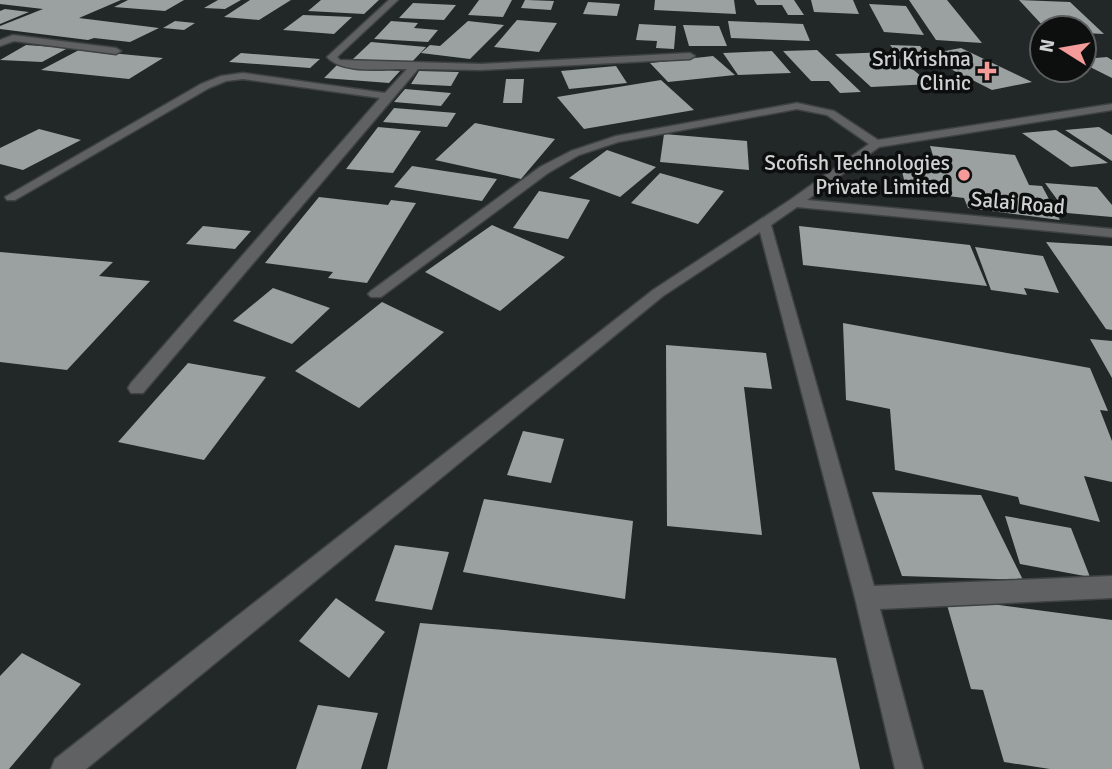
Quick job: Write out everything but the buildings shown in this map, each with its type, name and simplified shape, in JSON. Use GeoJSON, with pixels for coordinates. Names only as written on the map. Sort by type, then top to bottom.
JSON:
{"type":"FeatureCollection","features":[{"type":"Feature","properties":{"kind":"street"},"geometry":{"type":"LineString","coordinates":[[394,0],[332,57],[337,62],[352,65],[481,67],[690,56]]}},
{"type":"Feature","properties":{"kind":"street"},"geometry":{"type":"LineString","coordinates":[[0,36],[116,51]]}},
{"type":"Feature","properties":{"kind":"street"},"geometry":{"type":"LineString","coordinates":[[0,43],[13,38]]}},
{"type":"Feature","properties":{"kind":"street"},"geometry":{"type":"LineString","coordinates":[[136,387],[415,66]]}},
{"type":"Feature","properties":{"kind":"street"},"geometry":{"type":"LineString","coordinates":[[11,197],[205,86],[224,78],[243,76],[387,96]]}},
{"type":"Feature","properties":{"kind":"street"},"geometry":{"type":"LineString","coordinates":[[376,294],[544,170],[596,145],[797,106],[830,113],[876,144]]}},
{"type":"Feature","properties":{"kind":"street"},"geometry":{"type":"LineString","coordinates":[[65,769],[659,293],[795,203],[876,144],[1112,107]]}},
{"type":"Feature","properties":{"kind":"street","name":"Salai Road"},"geometry":{"type":"LineString","coordinates":[[795,203],[1112,233]]}},
{"type":"Feature","properties":{"kind":"street"},"geometry":{"type":"LineString","coordinates":[[764,223],[866,598],[909,769]]}},
{"type":"Feature","properties":{"kind":"street"},"geometry":{"type":"LineString","coordinates":[[866,598],[1112,587]]}},
{"type":"Feature","properties":{"kind":"place","name":"Sri Krishna Clinic"},"geometry":{"type":"Point","coordinates":[987,71]}},
{"type":"Feature","properties":{"kind":"place","name":"Scofish Technologies Private Limited"},"geometry":{"type":"Point","coordinates":[964,175]}}]}
